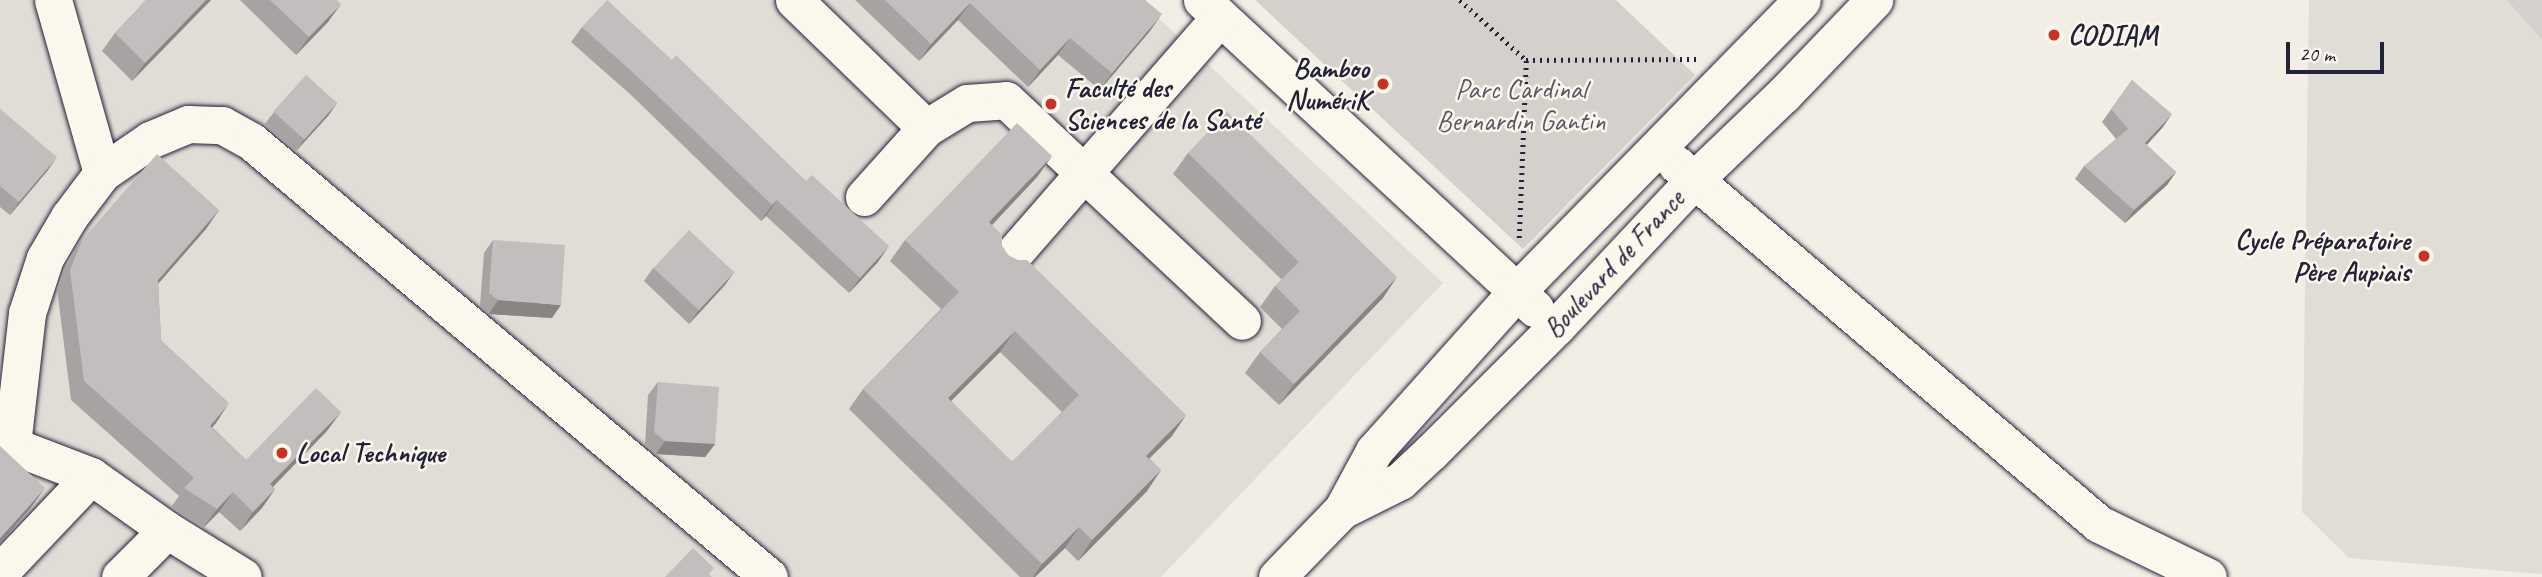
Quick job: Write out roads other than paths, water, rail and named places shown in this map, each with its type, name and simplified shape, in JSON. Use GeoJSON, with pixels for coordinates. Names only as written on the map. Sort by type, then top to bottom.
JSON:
{"type":"FeatureCollection","features":[{"type":"Feature","properties":{"kind":"street"},"geometry":{"type":"LineString","coordinates":[[53,0],[102,173]]}},
{"type":"Feature","properties":{"kind":"street"},"geometry":{"type":"LineString","coordinates":[[793,0],[926,128]]}},
{"type":"Feature","properties":{"kind":"street","name":"Boulevard de France"},"geometry":{"type":"LineString","coordinates":[[1277,577],[1342,510],[1374,451],[1517,292],[1802,0]]}},
{"type":"Feature","properties":{"kind":"street","name":"Boulevard de France"},"geometry":{"type":"LineString","coordinates":[[1342,510],[1400,481],[1556,327],[1694,180],[1783,95],[1874,0]]}},
{"type":"Feature","properties":{"kind":"street"},"geometry":{"type":"LineString","coordinates":[[1008,260],[1085,175],[1211,9],[1556,327]]}},
{"type":"Feature","properties":{"kind":"street"},"geometry":{"type":"LineString","coordinates":[[864,197],[926,128],[967,103],[1006,100],[1242,321]]}},
{"type":"Feature","properties":{"kind":"street"},"geometry":{"type":"LineString","coordinates":[[243,577],[167,530],[91,476],[6,443],[27,313],[45,258],[69,217],[102,173],[150,140],[188,124],[222,125],[251,141],[769,577]]}},
{"type":"Feature","properties":{"kind":"street"},"geometry":{"type":"LineString","coordinates":[[1659,149],[2099,524],[2208,577]]}},
{"type":"Feature","properties":{"kind":"street"},"geometry":{"type":"LineString","coordinates":[[0,572],[91,476]]}},
{"type":"Feature","properties":{"kind":"street"},"geometry":{"type":"LineString","coordinates":[[120,577],[167,530]]}},
{"type":"Feature","properties":{"kind":"place","name":"CODIAM"},"geometry":{"type":"Point","coordinates":[2054,35]}},
{"type":"Feature","properties":{"kind":"place","name":"Bamboo NumériK"},"geometry":{"type":"Point","coordinates":[1383,84]}},
{"type":"Feature","properties":{"kind":"place","name":"Faculté des Sciences de la Santé"},"geometry":{"type":"Point","coordinates":[1051,104]}},
{"type":"Feature","properties":{"kind":"place","name":"Cycle Préparatoire Père Aupiais"},"geometry":{"type":"Point","coordinates":[2424,256]}},
{"type":"Feature","properties":{"kind":"place","name":"Local Technique"},"geometry":{"type":"Point","coordinates":[282,453]}},
{"type":"Feature","properties":{"kind":"park label","name":"Parc Cardinal Bernardin Gantin"},"geometry":{"type":"Point","coordinates":[1521,105]}}]}
